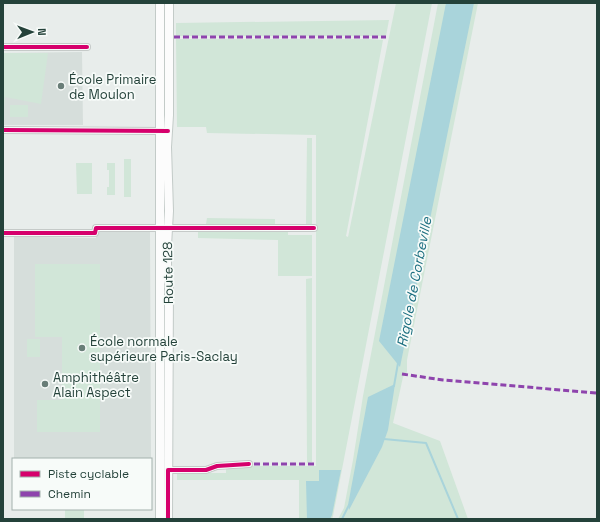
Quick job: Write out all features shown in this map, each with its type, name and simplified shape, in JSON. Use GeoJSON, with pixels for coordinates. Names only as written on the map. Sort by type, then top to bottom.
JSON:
{"type":"FeatureCollection","features":[{"type":"Feature","properties":{"kind":"main road","name":"Route 128"},"geometry":{"type":"LineString","coordinates":[[160,3],[159,131],[164,228],[168,519]]}},
{"type":"Feature","properties":{"kind":"main road","name":"Route 128"},"geometry":{"type":"LineString","coordinates":[[160,519],[164,228],[168,131],[169,3]]}},
{"type":"Feature","properties":{"kind":"street"},"geometry":{"type":"LineString","coordinates":[[3,47],[87,47]]}},
{"type":"Feature","properties":{"kind":"street"},"geometry":{"type":"LineString","coordinates":[[3,130],[168,131]]}},
{"type":"Feature","properties":{"kind":"street"},"geometry":{"type":"LineString","coordinates":[[3,233],[95,233],[95,228],[314,228]]}},
{"type":"Feature","properties":{"kind":"street"},"geometry":{"type":"LineString","coordinates":[[168,470],[206,470],[217,466],[249,464]]}},
{"type":"Feature","properties":{"kind":"shaded area"},"geometry":{"type":"Polygon","coordinates":[[[82,52],[83,125],[3,125],[3,53],[82,52]]]}},
{"type":"Feature","properties":{"kind":"shaded area","name":"École normale supérieure Paris-Saclay"},"geometry":{"type":"Polygon","coordinates":[[[96,232],[150,232],[151,458],[14,458],[14,235],[96,238],[96,232]]]}},
{"type":"Feature","properties":{"kind":"green space"},"geometry":{"type":"Polygon","coordinates":[[[396,3],[432,3],[333,516],[332,519],[299,519],[299,480],[177,480],[177,473],[226,473],[226,468],[248,468],[248,466],[316,466],[316,135],[207,133],[206,127],[177,127],[176,39],[383,40],[346,236],[348,237],[396,3]]]}},
{"type":"Feature","properties":{"kind":"green space"},"geometry":{"type":"Polygon","coordinates":[[[438,3],[478,3],[407,360],[407,372],[403,377],[393,423],[440,441],[468,519],[338,519],[344,508],[363,396],[438,3]]]}},
{"type":"Feature","properties":{"kind":"green space"},"geometry":{"type":"Polygon","coordinates":[[[389,20],[386,36],[176,36],[176,23],[389,20]]]}},
{"type":"Feature","properties":{"kind":"green space"},"geometry":{"type":"Polygon","coordinates":[[[3,53],[48,53],[41,104],[5,97],[3,106],[3,53]]]}},
{"type":"Feature","properties":{"kind":"green space"},"geometry":{"type":"Polygon","coordinates":[[[10,105],[28,105],[28,117],[10,117],[10,105]]]}},
{"type":"Feature","properties":{"kind":"green space"},"geometry":{"type":"Polygon","coordinates":[[[307,138],[312,138],[312,224],[306,224],[307,138]]]}},
{"type":"Feature","properties":{"kind":"green space"},"geometry":{"type":"Polygon","coordinates":[[[124,159],[131,159],[131,197],[124,197],[124,159]]]}},
{"type":"Feature","properties":{"kind":"green space"},"geometry":{"type":"Polygon","coordinates":[[[76,163],[92,163],[92,194],[77,194],[76,163]]]}},
{"type":"Feature","properties":{"kind":"green space"},"geometry":{"type":"Polygon","coordinates":[[[107,163],[115,163],[115,195],[107,195],[107,187],[109,187],[109,170],[107,170],[107,163]]]}},
{"type":"Feature","properties":{"kind":"green space"},"geometry":{"type":"Polygon","coordinates":[[[207,218],[275,219],[275,224],[206,224],[207,218]]]}},
{"type":"Feature","properties":{"kind":"green space"},"geometry":{"type":"Polygon","coordinates":[[[198,232],[288,232],[288,235],[312,235],[312,276],[278,276],[278,240],[198,238],[198,232]]]}},
{"type":"Feature","properties":{"kind":"green space"},"geometry":{"type":"Polygon","coordinates":[[[35,264],[100,264],[100,432],[37,432],[37,400],[62,400],[62,337],[35,337],[35,264]]]}},
{"type":"Feature","properties":{"kind":"green space"},"geometry":{"type":"Polygon","coordinates":[[[312,278],[312,462],[307,463],[306,279],[312,278]]]}},
{"type":"Feature","properties":{"kind":"green space"},"geometry":{"type":"Polygon","coordinates":[[[27,339],[40,339],[40,357],[27,357],[27,339]]]}},
{"type":"Feature","properties":{"kind":"green space"},"geometry":{"type":"Polygon","coordinates":[[[65,510],[84,510],[84,519],[65,519],[65,510]]]}},
{"type":"Feature","properties":{"kind":"water"},"geometry":{"type":"Polygon","coordinates":[[[446,3],[474,3],[400,367],[379,341],[446,3]]]}},
{"type":"Feature","properties":{"kind":"water"},"geometry":{"type":"Polygon","coordinates":[[[395,384],[388,430],[382,447],[349,510],[348,505],[368,397],[395,384]]]}},
{"type":"Feature","properties":{"kind":"water"},"geometry":{"type":"Polygon","coordinates":[[[319,470],[341,470],[332,515],[330,519],[307,519],[306,481],[319,481],[319,470]]]}},
{"type":"Feature","properties":{"kind":"waterway","name":"Rigole de Corbeville"},"geometry":{"type":"LineString","coordinates":[[394,386],[398,363]]}},
{"type":"Feature","properties":{"kind":"waterway","name":"Rigole de Corbeville"},"geometry":{"type":"LineString","coordinates":[[384,439],[426,443],[458,519]]}},
{"type":"Feature","properties":{"kind":"waterway"},"geometry":{"type":"LineString","coordinates":[[342,519],[349,505]]}},
{"type":"Feature","properties":{"kind":"marked path"},"geometry":{"type":"LineString","coordinates":[[174,37],[386,37]]}},
{"type":"Feature","properties":{"kind":"marked path"},"geometry":{"type":"LineString","coordinates":[[402,374],[443,380],[597,393]]}},
{"type":"Feature","properties":{"kind":"marked path"},"geometry":{"type":"LineString","coordinates":[[245,464],[314,464]]}},
{"type":"Feature","properties":{"kind":"cycle path"},"geometry":{"type":"LineString","coordinates":[[3,47],[87,47]]}},
{"type":"Feature","properties":{"kind":"cycle path"},"geometry":{"type":"LineString","coordinates":[[3,130],[168,131]]}},
{"type":"Feature","properties":{"kind":"cycle path"},"geometry":{"type":"LineString","coordinates":[[3,233],[95,233],[96,228],[314,228]]}},
{"type":"Feature","properties":{"kind":"cycle path"},"geometry":{"type":"LineString","coordinates":[[168,519],[168,470],[206,470],[217,466],[249,464]]}},
{"type":"Feature","properties":{"kind":"place","name":"École Primaire de Moulon"},"geometry":{"type":"Point","coordinates":[61,86]}},
{"type":"Feature","properties":{"kind":"place","name":"École normale supérieure Paris-Saclay"},"geometry":{"type":"Point","coordinates":[82,348]}},
{"type":"Feature","properties":{"kind":"place","name":"Amphithéâtre Alain Aspect"},"geometry":{"type":"Point","coordinates":[45,384]}}]}
